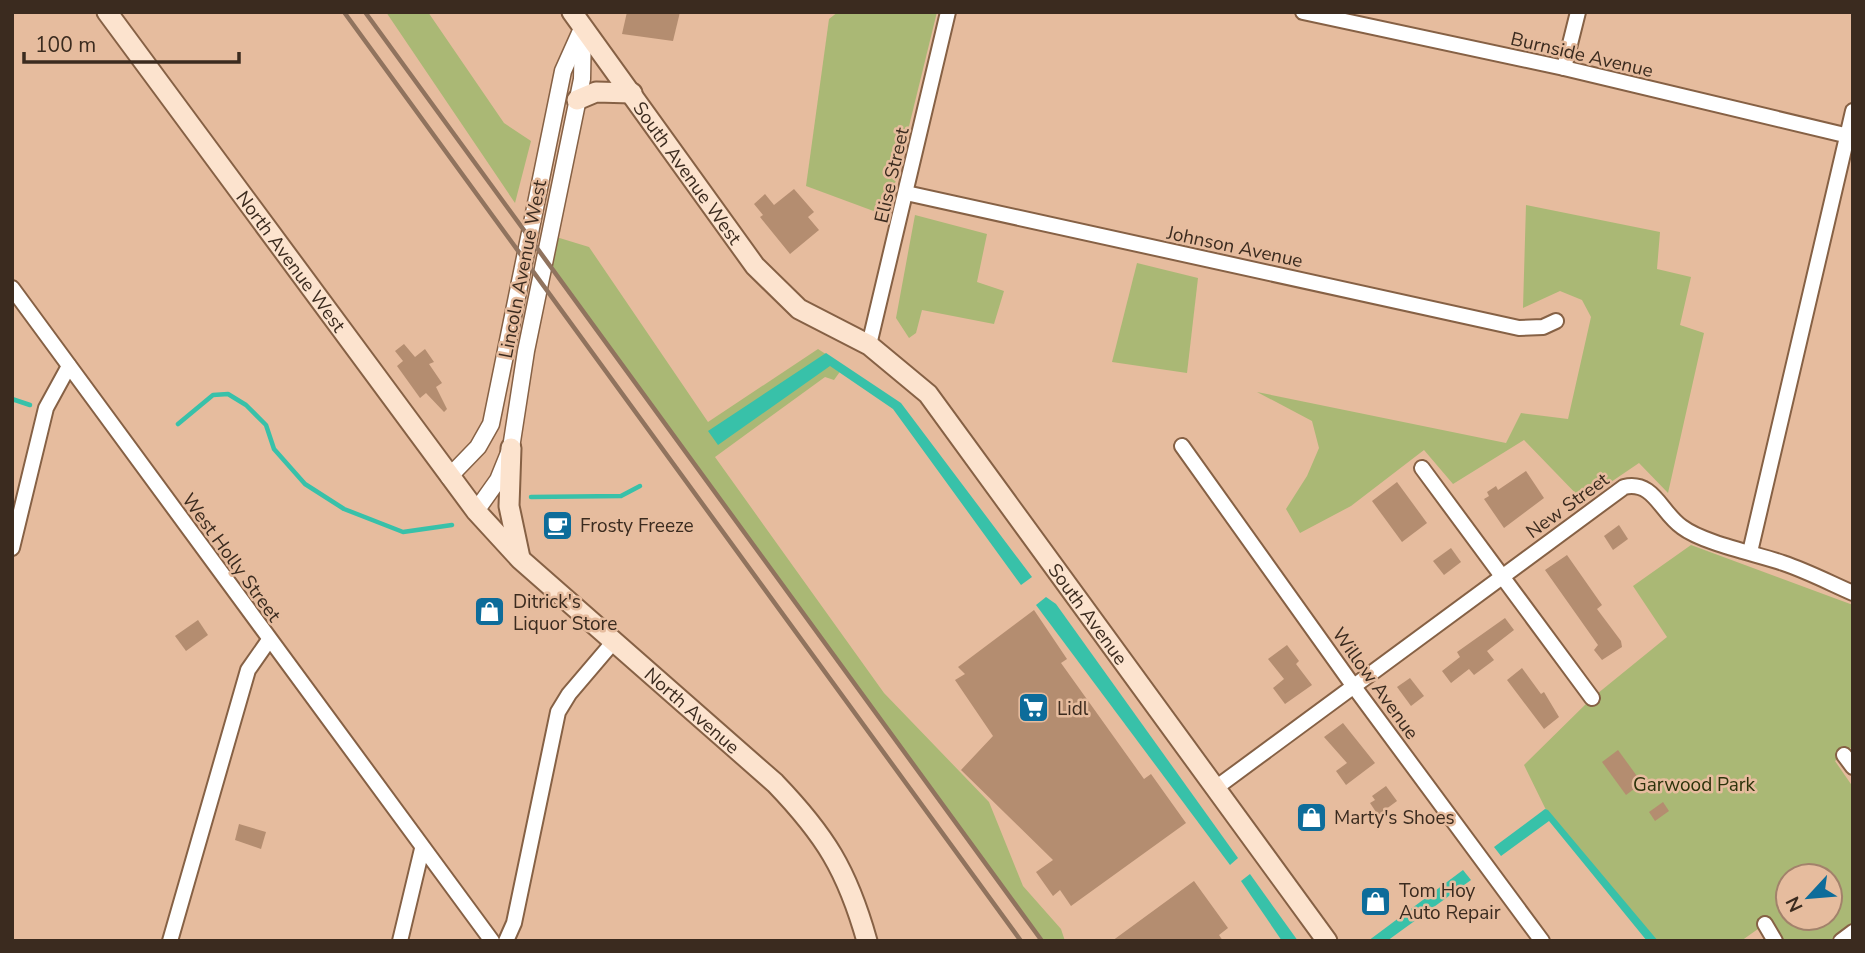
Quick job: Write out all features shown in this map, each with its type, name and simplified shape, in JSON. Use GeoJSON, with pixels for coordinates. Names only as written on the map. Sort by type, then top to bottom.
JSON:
{"type":"FeatureCollection","features":[{"type":"Feature","properties":{"kind":"main road","name":"North Avenue West"},"geometry":{"type":"LineString","coordinates":[[107,12],[476,511]]}},
{"type":"Feature","properties":{"kind":"main road","name":"South Avenue West"},"geometry":{"type":"LineString","coordinates":[[581,17],[755,266],[781,294],[818,319]]}},
{"type":"Feature","properties":{"kind":"main road"},"geometry":{"type":"LineString","coordinates":[[577,100],[596,92],[632,93]]}},
{"type":"Feature","properties":{"kind":"main road","name":"South Avenue"},"geometry":{"type":"LineString","coordinates":[[818,319],[869,345],[928,394],[1217,786],[1327,941]]}},
{"type":"Feature","properties":{"kind":"main road"},"geometry":{"type":"LineString","coordinates":[[511,448],[509,506],[520,559]]}},
{"type":"Feature","properties":{"kind":"main road","name":"North Avenue"},"geometry":{"type":"LineString","coordinates":[[476,511],[520,559],[775,783],[809,819],[832,850],[846,879],[867,941]]}},
{"type":"Feature","properties":{"kind":"street","name":"Elise Street"},"geometry":{"type":"LineString","coordinates":[[869,345],[948,12]]}},
{"type":"Feature","properties":{"kind":"street","name":"Burnside Avenue"},"geometry":{"type":"LineString","coordinates":[[1303,12],[1564,68],[1850,136]]}},
{"type":"Feature","properties":{"kind":"street"},"geometry":{"type":"LineString","coordinates":[[1564,68],[1578,12]]}},
{"type":"Feature","properties":{"kind":"street","name":"Lincoln Avenue West"},"geometry":{"type":"LineString","coordinates":[[449,477],[478,447],[491,424],[563,71],[581,17]]}},
{"type":"Feature","properties":{"kind":"street","name":"Lincoln Avenue West"},"geometry":{"type":"LineString","coordinates":[[476,511],[498,480],[511,448],[526,351],[582,79],[581,17]]}},
{"type":"Feature","properties":{"kind":"street"},"geometry":{"type":"LineString","coordinates":[[1853,111],[1850,136],[1750,552],[1853,593]]}},
{"type":"Feature","properties":{"kind":"street","name":"Johnson Avenue"},"geometry":{"type":"LineString","coordinates":[[906,193],[1518,328],[1543,327],[1556,321]]}},
{"type":"Feature","properties":{"kind":"street","name":"West Holly Street"},"geometry":{"type":"LineString","coordinates":[[12,288],[492,941]]}},
{"type":"Feature","properties":{"kind":"street"},"geometry":{"type":"LineString","coordinates":[[12,548],[46,408],[69,366]]}},
{"type":"Feature","properties":{"kind":"street","name":"Willow Avenue"},"geometry":{"type":"LineString","coordinates":[[1182,446],[1352,684],[1542,941]]}},
{"type":"Feature","properties":{"kind":"street"},"geometry":{"type":"LineString","coordinates":[[1422,468],[1592,698]]}},
{"type":"Feature","properties":{"kind":"street","name":"New Street"},"geometry":{"type":"LineString","coordinates":[[1217,786],[1611,495],[1632,485],[1647,490],[1672,519],[1690,532],[1750,552]]}},
{"type":"Feature","properties":{"kind":"street"},"geometry":{"type":"LineString","coordinates":[[170,941],[248,670],[269,640]]}},
{"type":"Feature","properties":{"kind":"street"},"geometry":{"type":"LineString","coordinates":[[506,941],[514,923],[558,712],[569,694],[615,640]]}},
{"type":"Feature","properties":{"kind":"street"},"geometry":{"type":"LineString","coordinates":[[400,941],[422,849]]}},
{"type":"Feature","properties":{"kind":"street"},"geometry":{"type":"LineString","coordinates":[[1765,924],[1775,941]]}},
{"type":"Feature","properties":{"kind":"street"},"geometry":{"type":"LineString","coordinates":[[1841,941],[1853,932]]}},
{"type":"Feature","properties":{"kind":"green space"},"geometry":{"type":"Polygon","coordinates":[[[386,12],[428,12],[504,123],[531,141],[515,203],[386,12]]]}},
{"type":"Feature","properties":{"kind":"green space"},"geometry":{"type":"Polygon","coordinates":[[[838,12],[937,12],[887,216],[806,186],[829,19],[838,12]]]}},
{"type":"Feature","properties":{"kind":"green space"},"geometry":{"type":"Polygon","coordinates":[[[1526,205],[1660,232],[1657,269],[1691,277],[1680,325],[1704,333],[1668,493],[1639,463],[1583,501],[1524,440],[1453,484],[1424,450],[1351,506],[1300,533],[1286,509],[1307,476],[1319,448],[1312,421],[1257,392],[1506,443],[1521,413],[1568,419],[1591,317],[1582,300],[1560,291],[1523,308],[1526,205]]]}},
{"type":"Feature","properties":{"kind":"green space"},"geometry":{"type":"Polygon","coordinates":[[[915,215],[987,234],[977,282],[1004,291],[994,324],[922,310],[916,333],[909,338],[896,318],[915,215]]]}},
{"type":"Feature","properties":{"kind":"green space"},"geometry":{"type":"Polygon","coordinates":[[[553,236],[589,247],[708,422],[818,349],[844,366],[834,380],[825,377],[715,457],[884,693],[989,802],[1023,886],[1061,929],[1065,941],[1043,941],[543,258],[553,236]]]}},
{"type":"Feature","properties":{"kind":"green space"},"geometry":{"type":"Polygon","coordinates":[[[1137,263],[1198,278],[1187,373],[1112,362],[1137,263]]]}},
{"type":"Feature","properties":{"kind":"green space","name":"Garwood Park"},"geometry":{"type":"Polygon","coordinates":[[[1691,545],[1853,605],[1853,746],[1835,761],[1853,787],[1853,932],[1841,941],[1781,941],[1765,924],[1741,941],[1653,941],[1548,814],[1524,765],[1592,698],[1667,637],[1633,586],[1691,545]]]}},
{"type":"Feature","properties":{"kind":"water"},"geometry":{"type":"Polygon","coordinates":[[[826,353],[901,403],[1032,577],[1021,585],[893,409],[830,366],[718,445],[708,431],[826,353]]]}},
{"type":"Feature","properties":{"kind":"water"},"geometry":{"type":"Polygon","coordinates":[[[1046,597],[1056,604],[1238,858],[1230,865],[1036,605],[1046,597]]]}},
{"type":"Feature","properties":{"kind":"water"},"geometry":{"type":"Polygon","coordinates":[[[1545,809],[1658,941],[1647,941],[1549,821],[1501,856],[1494,847],[1545,809]]]}},
{"type":"Feature","properties":{"kind":"water"},"geometry":{"type":"Polygon","coordinates":[[[1463,870],[1471,880],[1387,941],[1368,941],[1463,870]]]}},
{"type":"Feature","properties":{"kind":"water"},"geometry":{"type":"Polygon","coordinates":[[[1250,874],[1298,941],[1282,941],[1241,881],[1250,874]]]}},
{"type":"Feature","properties":{"kind":"building"},"geometry":{"type":"Polygon","coordinates":[[[627,12],[680,12],[673,41],[622,34],[627,12]]]}},
{"type":"Feature","properties":{"kind":"building"},"geometry":{"type":"Polygon","coordinates":[[[794,189],[814,212],[808,217],[819,230],[790,254],[760,217],[763,215],[754,204],[765,194],[774,205],[794,189]]]}},
{"type":"Feature","properties":{"kind":"building"},"geometry":{"type":"Polygon","coordinates":[[[404,344],[415,357],[425,349],[434,362],[429,364],[442,383],[436,387],[447,409],[444,412],[426,393],[420,398],[397,366],[403,361],[395,351],[404,344]]]}},
{"type":"Feature","properties":{"kind":"building"},"geometry":{"type":"Polygon","coordinates":[[[1526,471],[1544,498],[1504,528],[1484,499],[1489,496],[1487,492],[1496,486],[1498,490],[1526,471]]]}},
{"type":"Feature","properties":{"kind":"building"},"geometry":{"type":"Polygon","coordinates":[[[1397,482],[1427,523],[1402,542],[1372,501],[1397,482]]]}},
{"type":"Feature","properties":{"kind":"building"},"geometry":{"type":"Polygon","coordinates":[[[1619,525],[1628,539],[1613,550],[1604,536],[1619,525]]]}},
{"type":"Feature","properties":{"kind":"building"},"geometry":{"type":"Polygon","coordinates":[[[1451,548],[1461,562],[1444,575],[1433,561],[1451,548]]]}},
{"type":"Feature","properties":{"kind":"building"},"geometry":{"type":"Polygon","coordinates":[[[1567,555],[1602,605],[1597,609],[1621,641],[1622,647],[1602,660],[1594,650],[1598,645],[1545,570],[1567,555]]]}},
{"type":"Feature","properties":{"kind":"building","name":"Lidl"},"geometry":{"type":"Polygon","coordinates":[[[1034,610],[1067,659],[1061,663],[1144,779],[1151,774],[1186,823],[1071,906],[1060,890],[1053,896],[1036,872],[1053,860],[961,770],[993,736],[955,680],[965,674],[958,667],[1034,610]]]}},
{"type":"Feature","properties":{"kind":"building"},"geometry":{"type":"Polygon","coordinates":[[[1505,618],[1514,630],[1487,651],[1494,660],[1474,675],[1469,669],[1451,683],[1442,671],[1460,657],[1457,652],[1505,618]]]}},
{"type":"Feature","properties":{"kind":"building"},"geometry":{"type":"Polygon","coordinates":[[[198,620],[208,635],[186,651],[175,636],[198,620]]]}},
{"type":"Feature","properties":{"kind":"building"},"geometry":{"type":"Polygon","coordinates":[[[1287,645],[1299,661],[1296,664],[1312,685],[1285,704],[1273,688],[1284,679],[1268,659],[1287,645]]]}},
{"type":"Feature","properties":{"kind":"building"},"geometry":{"type":"Polygon","coordinates":[[[1522,668],[1541,694],[1544,692],[1559,717],[1544,729],[1507,680],[1522,668]]]}},
{"type":"Feature","properties":{"kind":"building"},"geometry":{"type":"Polygon","coordinates":[[[1410,678],[1424,696],[1411,706],[1397,687],[1410,678]]]}},
{"type":"Feature","properties":{"kind":"building"},"geometry":{"type":"Polygon","coordinates":[[[1343,723],[1375,763],[1346,785],[1336,771],[1347,763],[1324,737],[1343,723]]]}},
{"type":"Feature","properties":{"kind":"building"},"geometry":{"type":"Polygon","coordinates":[[[1618,750],[1642,783],[1626,795],[1602,762],[1618,750]]]}},
{"type":"Feature","properties":{"kind":"building"},"geometry":{"type":"Polygon","coordinates":[[[1386,786],[1397,801],[1378,815],[1370,803],[1375,800],[1372,796],[1386,786]]]}},
{"type":"Feature","properties":{"kind":"building"},"geometry":{"type":"Polygon","coordinates":[[[1663,802],[1669,811],[1655,821],[1649,812],[1663,802]]]}},
{"type":"Feature","properties":{"kind":"building"},"geometry":{"type":"Polygon","coordinates":[[[239,824],[266,832],[261,849],[235,840],[239,824]]]}},
{"type":"Feature","properties":{"kind":"building"},"geometry":{"type":"Polygon","coordinates":[[[1194,881],[1228,928],[1219,935],[1223,941],[1112,941],[1194,881]]]}},
{"type":"Feature","properties":{"kind":"waterway"},"geometry":{"type":"LineString","coordinates":[[178,424],[213,395],[228,394],[246,405],[266,425],[274,449],[305,484],[344,509],[403,532],[452,525]]}},
{"type":"Feature","properties":{"kind":"waterway"},"geometry":{"type":"LineString","coordinates":[[12,399],[30,405]]}},
{"type":"Feature","properties":{"kind":"waterway"},"geometry":{"type":"LineString","coordinates":[[531,497],[621,496],[640,486]]}},
{"type":"Feature","properties":{"kind":"railway"},"geometry":{"type":"LineString","coordinates":[[344,12],[1021,941]]}},
{"type":"Feature","properties":{"kind":"railway"},"geometry":{"type":"LineString","coordinates":[[365,12],[1042,941]]}},
{"type":"Feature","properties":{"kind":"place","name":"Frosty Freeze"},"geometry":{"type":"Point","coordinates":[557,525]}},
{"type":"Feature","properties":{"kind":"place","name":"Ditrick's Liquor Store"},"geometry":{"type":"Point","coordinates":[490,612]}},
{"type":"Feature","properties":{"kind":"place","name":"Lidl"},"geometry":{"type":"Point","coordinates":[1034,708]}},
{"type":"Feature","properties":{"kind":"place","name":"Marty's Shoes"},"geometry":{"type":"Point","coordinates":[1311,817]}},
{"type":"Feature","properties":{"kind":"place","name":"Tom Hoy Auto Repair"},"geometry":{"type":"Point","coordinates":[1376,901]}}]}
